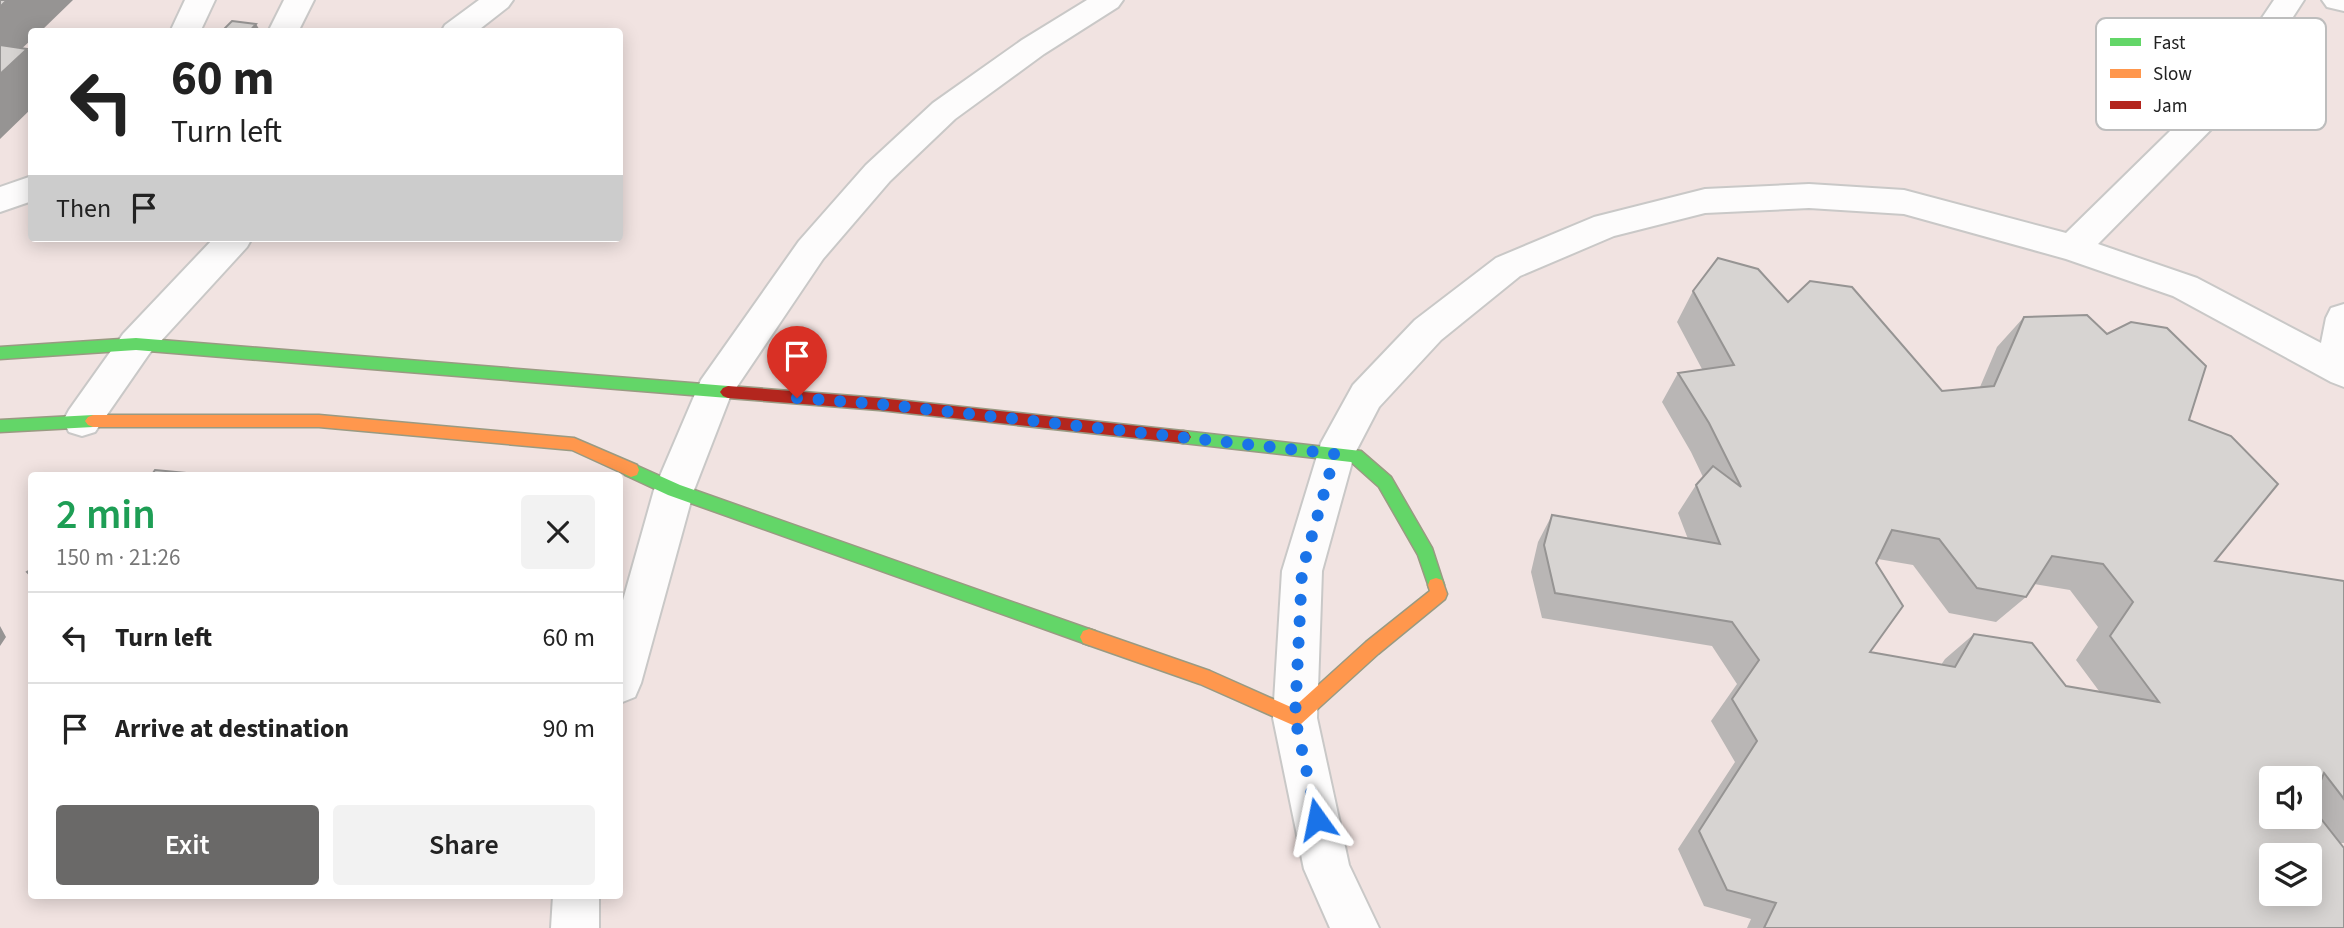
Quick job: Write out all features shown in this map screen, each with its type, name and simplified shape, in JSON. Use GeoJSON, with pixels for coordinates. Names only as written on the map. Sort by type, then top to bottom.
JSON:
{"type":"FeatureCollection","features":[{"type":"Feature","properties":{"kind":"street"},"geometry":{"type":"LineString","coordinates":[[187,28],[200,0]]}},
{"type":"Feature","properties":{"kind":"street"},"geometry":{"type":"LineString","coordinates":[[285,28],[299,0]]}},
{"type":"Feature","properties":{"kind":"street"},"geometry":{"type":"LineString","coordinates":[[461,28],[498,0]]}},
{"type":"Feature","properties":{"kind":"street"},"geometry":{"type":"LineString","coordinates":[[623,672],[674,490],[714,391],[811,250],[878,173],[944,111],[1033,47],[1108,0]]}},
{"type":"Feature","properties":{"kind":"street"},"geometry":{"type":"LineString","coordinates":[[2276,18],[2288,0]]}},
{"type":"Feature","properties":{"kind":"street"},"geometry":{"type":"LineString","coordinates":[[2337,0],[2344,2]]}},
{"type":"Feature","properties":{"kind":"street"},"geometry":{"type":"LineString","coordinates":[[2073,248],[2191,130]]}},
{"type":"Feature","properties":{"kind":"street"},"geometry":{"type":"LineString","coordinates":[[0,200],[28,190]]}},
{"type":"Feature","properties":{"kind":"street"},"geometry":{"type":"LineString","coordinates":[[1355,928],[1327,869],[1295,718],[1302,571],[1335,454],[1366,396],[1428,330],[1508,267],[1606,226],[1704,201],[1809,196],[1904,202],[2073,248],[2185,287],[2339,369],[2344,318]]}},
{"type":"Feature","properties":{"kind":"street"},"geometry":{"type":"LineString","coordinates":[[82,421],[136,344],[231,242]]}},
{"type":"Feature","properties":{"kind":"street"},"geometry":{"type":"LineString","coordinates":[[0,353],[136,344],[879,404],[1355,456],[1385,482],[1426,553],[1439,594],[1372,648],[1295,718]]}},
{"type":"Feature","properties":{"kind":"street"},"geometry":{"type":"LineString","coordinates":[[0,426],[82,421],[319,421],[574,444],[674,490],[1204,677],[1295,718]]}},
{"type":"Feature","properties":{"kind":"street"},"geometry":{"type":"LineString","coordinates":[[575,928],[576,899]]}},
{"type":"Feature","properties":{"kind":"shaded area"},"geometry":{"type":"Polygon","coordinates":[[[0,0],[2344,0],[2344,928],[0,928],[0,0]]]}},
{"type":"Feature","properties":{"kind":"building"},"geometry":{"type":"Polygon","coordinates":[[[232,21],[256,24],[252,28],[225,28],[232,21]]]}},
{"type":"Feature","properties":{"kind":"building"},"geometry":{"type":"Polygon","coordinates":[[[0,45],[27,49],[0,74],[0,45]]]}},
{"type":"Feature","properties":{"kind":"building"},"geometry":{"type":"Polygon","coordinates":[[[1718,258],[1758,269],[1788,302],[1810,281],[1852,287],[1942,391],[1994,386],[2024,317],[2087,315],[2107,334],[2131,322],[2167,328],[2206,366],[2189,420],[2231,436],[2278,484],[2215,561],[2344,581],[2344,799],[2324,773],[2322,778],[2322,766],[2259,766],[2259,829],[2322,829],[2322,820],[2344,848],[2344,928],[1764,928],[1776,903],[1727,890],[1699,831],[1757,741],[1732,699],[1759,660],[1732,622],[1555,593],[1544,545],[1552,515],[1720,544],[1696,485],[1713,466],[1741,487],[1709,423],[1678,373],[1734,365],[1693,291],[1718,258]],[[1892,530],[1876,563],[1903,606],[1870,652],[1955,667],[1974,634],[2032,643],[2066,686],[2159,702],[2110,636],[2133,602],[2103,564],[2052,556],[2026,597],[1977,588],[1939,539],[1892,530]]]}},
{"type":"Feature","properties":{"kind":"traffic: fast"},"geometry":{"type":"LineString","coordinates":[[0,353],[136,344],[728,392]]}},
{"type":"Feature","properties":{"kind":"traffic: fast"},"geometry":{"type":"LineString","coordinates":[[0,426],[93,421]]}},
{"type":"Feature","properties":{"kind":"traffic: fast"},"geometry":{"type":"LineString","coordinates":[[1183,437],[1355,456],[1385,482],[1426,553],[1436,585]]}},
{"type":"Feature","properties":{"kind":"traffic: fast"},"geometry":{"type":"LineString","coordinates":[[631,470],[674,490],[1089,637]]}},
{"type":"Feature","properties":{"kind":"traffic: slow"},"geometry":{"type":"LineString","coordinates":[[93,421],[319,421],[574,444],[631,470]]}},
{"type":"Feature","properties":{"kind":"traffic: slow"},"geometry":{"type":"LineString","coordinates":[[1089,637],[1204,677],[1295,718],[1372,648],[1439,594],[1436,585]]}},
{"type":"Feature","properties":{"kind":"traffic: jam"},"geometry":{"type":"LineString","coordinates":[[728,392],[879,404],[1183,437]]}},
{"type":"Feature","properties":{"kind":"route"},"geometry":{"type":"LineString","coordinates":[[797,398],[879,404],[1335,454],[1302,571],[1295,718],[1317,819]]}}]}
